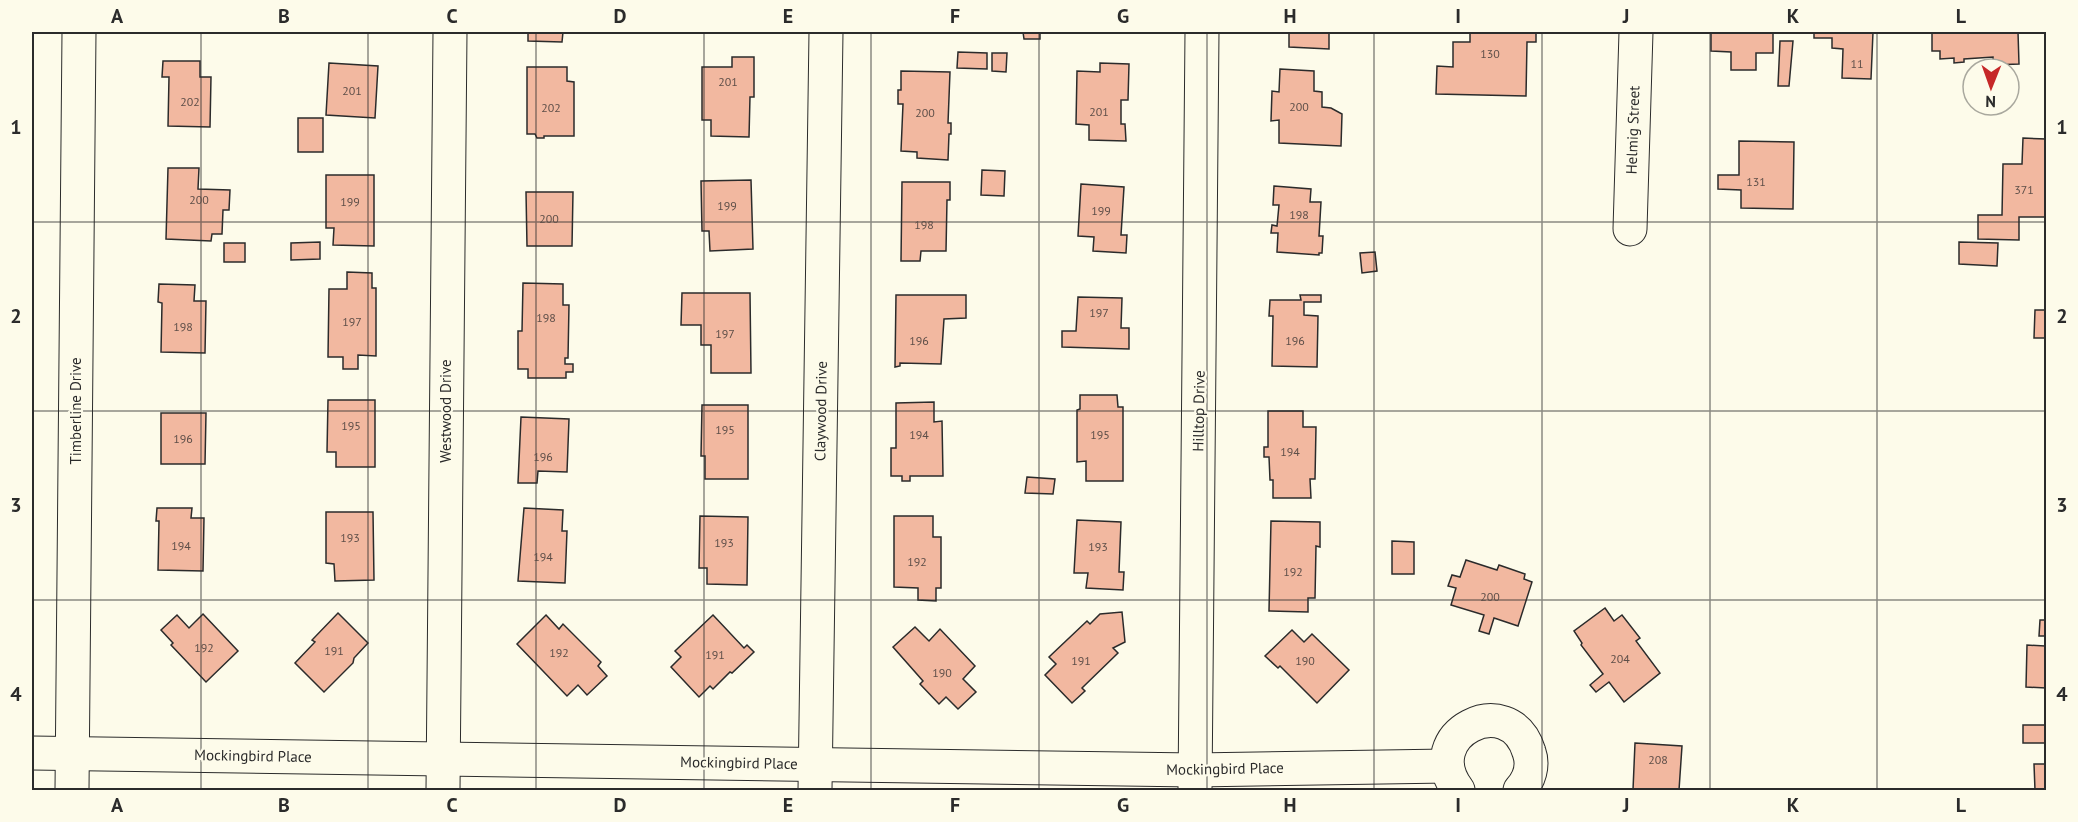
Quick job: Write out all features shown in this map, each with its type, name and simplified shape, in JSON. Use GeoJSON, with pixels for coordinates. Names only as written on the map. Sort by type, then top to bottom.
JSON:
{"type":"FeatureCollection","features":[{"type":"Feature","properties":{"kind":"street","name":"Timberline Drive"},"geometry":{"type":"LineString","coordinates":[[72,790],[79,32]]}},
{"type":"Feature","properties":{"kind":"street","name":"Westwood Drive"},"geometry":{"type":"LineString","coordinates":[[443,790],[450,32]]}},
{"type":"Feature","properties":{"kind":"street","name":"Claywood Drive"},"geometry":{"type":"LineString","coordinates":[[815,777],[826,32]]}},
{"type":"Feature","properties":{"kind":"street","name":"Hilltop Drive"},"geometry":{"type":"LineString","coordinates":[[1195,780],[1202,32]]}},
{"type":"Feature","properties":{"kind":"street","name":"Helmig Street"},"geometry":{"type":"LineString","coordinates":[[1630,230],[1636,32]]}},
{"type":"Feature","properties":{"kind":"street","name":"Mockingbird Place"},"geometry":{"type":"LineString","coordinates":[[32,753],[444,758],[815,777],[1195,780],[1452,778],[1448,752],[1454,738],[1465,728],[1478,722],[1492,720],[1506,724],[1518,732],[1527,744],[1531,757],[1530,772],[1520,790]]}},
{"type":"Feature","properties":{"kind":"building"},"geometry":{"type":"Polygon","coordinates":[[[528,32],[563,32],[562,42],[528,41],[528,32]]]}},
{"type":"Feature","properties":{"kind":"building"},"geometry":{"type":"Polygon","coordinates":[[[1023,32],[1040,32],[1040,39],[1024,39],[1023,32]]]}},
{"type":"Feature","properties":{"kind":"building"},"geometry":{"type":"Polygon","coordinates":[[[1289,32],[1329,32],[1329,49],[1289,47],[1289,32]]]}},
{"type":"Feature","properties":{"kind":"building"},"geometry":{"type":"Polygon","coordinates":[[[1470,32],[1536,32],[1536,42],[1527,42],[1526,96],[1436,94],[1437,66],[1453,67],[1453,42],[1470,42],[1470,32]]]}},
{"type":"Feature","properties":{"kind":"building"},"geometry":{"type":"Polygon","coordinates":[[[1711,32],[1773,32],[1773,53],[1756,53],[1756,70],[1731,70],[1731,52],[1711,51],[1711,32]]]}},
{"type":"Feature","properties":{"kind":"building"},"geometry":{"type":"Polygon","coordinates":[[[1814,32],[1873,32],[1871,79],[1842,78],[1843,49],[1832,48],[1832,38],[1814,38],[1814,32]]]}},
{"type":"Feature","properties":{"kind":"building"},"geometry":{"type":"Polygon","coordinates":[[[2018,32],[2019,57],[1961,57],[1961,62],[1954,63],[1954,58],[1940,59],[1940,51],[1932,51],[1932,33],[2018,32]]]}},
{"type":"Feature","properties":{"kind":"building"},"geometry":{"type":"Polygon","coordinates":[[[1780,41],[1793,41],[1789,86],[1778,86],[1780,41]]]}},
{"type":"Feature","properties":{"kind":"building"},"geometry":{"type":"Polygon","coordinates":[[[958,52],[987,53],[987,69],[957,68],[958,52]]]}},
{"type":"Feature","properties":{"kind":"building"},"geometry":{"type":"Polygon","coordinates":[[[992,53],[1007,53],[1006,72],[992,71],[992,53]]]}},
{"type":"Feature","properties":{"kind":"building"},"geometry":{"type":"Polygon","coordinates":[[[732,57],[754,57],[754,97],[750,97],[749,137],[711,136],[711,120],[702,120],[702,67],[732,67],[732,57]]]}},
{"type":"Feature","properties":{"kind":"building"},"geometry":{"type":"Polygon","coordinates":[[[163,61],[200,61],[200,77],[211,77],[210,127],[168,126],[169,77],[162,77],[163,61]]]}},
{"type":"Feature","properties":{"kind":"building"},"geometry":{"type":"Polygon","coordinates":[[[329,63],[378,66],[375,118],[326,115],[329,63]]]}},
{"type":"Feature","properties":{"kind":"building"},"geometry":{"type":"Polygon","coordinates":[[[1100,63],[1129,64],[1128,100],[1121,100],[1121,124],[1125,124],[1126,141],[1089,140],[1089,125],[1076,124],[1077,71],[1100,72],[1100,63]]]}},
{"type":"Feature","properties":{"kind":"building"},"geometry":{"type":"Polygon","coordinates":[[[527,67],[567,67],[567,81],[574,82],[574,136],[537,138],[535,134],[527,134],[527,67]]]}},
{"type":"Feature","properties":{"kind":"building"},"geometry":{"type":"Polygon","coordinates":[[[1280,69],[1314,71],[1314,91],[1322,92],[1322,107],[1331,108],[1342,114],[1341,146],[1279,143],[1279,120],[1271,121],[1272,91],[1279,92],[1280,69]]]}},
{"type":"Feature","properties":{"kind":"building"},"geometry":{"type":"Polygon","coordinates":[[[901,71],[950,72],[948,123],[951,123],[951,134],[949,134],[948,160],[917,158],[917,152],[901,151],[903,104],[898,104],[898,90],[901,90],[901,71]]]}},
{"type":"Feature","properties":{"kind":"building"},"geometry":{"type":"Polygon","coordinates":[[[298,118],[323,118],[323,152],[298,152],[298,118]]]}},
{"type":"Feature","properties":{"kind":"building"},"geometry":{"type":"Polygon","coordinates":[[[2023,138],[2046,139],[2046,217],[2019,217],[2019,240],[1978,239],[1978,215],[2002,215],[2003,164],[2022,164],[2023,138]]]}},
{"type":"Feature","properties":{"kind":"building"},"geometry":{"type":"Polygon","coordinates":[[[1739,141],[1794,142],[1793,209],[1741,208],[1741,190],[1718,189],[1718,175],[1739,175],[1739,141]]]}},
{"type":"Feature","properties":{"kind":"building"},"geometry":{"type":"Polygon","coordinates":[[[168,168],[199,168],[198,189],[230,190],[229,210],[223,210],[222,234],[212,234],[211,241],[166,239],[168,168]]]}},
{"type":"Feature","properties":{"kind":"building"},"geometry":{"type":"Polygon","coordinates":[[[982,170],[1005,171],[1004,196],[981,195],[982,170]]]}},
{"type":"Feature","properties":{"kind":"building"},"geometry":{"type":"Polygon","coordinates":[[[326,175],[374,175],[374,246],[333,245],[334,228],[326,228],[326,175]]]}},
{"type":"Feature","properties":{"kind":"building"},"geometry":{"type":"Polygon","coordinates":[[[751,180],[753,249],[710,251],[709,231],[702,231],[701,181],[751,180]]]}},
{"type":"Feature","properties":{"kind":"building"},"geometry":{"type":"Polygon","coordinates":[[[902,182],[950,182],[950,200],[947,200],[946,251],[921,251],[920,261],[901,261],[902,182]]]}},
{"type":"Feature","properties":{"kind":"building"},"geometry":{"type":"Polygon","coordinates":[[[1081,184],[1124,187],[1121,235],[1127,235],[1126,253],[1093,251],[1094,237],[1078,236],[1081,184]]]}},
{"type":"Feature","properties":{"kind":"building"},"geometry":{"type":"Polygon","coordinates":[[[1274,186],[1311,189],[1310,202],[1321,202],[1319,236],[1323,236],[1322,253],[1319,255],[1277,252],[1278,233],[1271,233],[1272,225],[1277,226],[1279,205],[1273,205],[1274,186]]]}},
{"type":"Feature","properties":{"kind":"building"},"geometry":{"type":"Polygon","coordinates":[[[526,192],[573,192],[572,246],[527,246],[526,192]]]}},
{"type":"Feature","properties":{"kind":"building"},"geometry":{"type":"Polygon","coordinates":[[[320,242],[320,259],[291,260],[291,243],[320,242]]]}},
{"type":"Feature","properties":{"kind":"building"},"geometry":{"type":"Polygon","coordinates":[[[1959,242],[1998,243],[1997,266],[1959,264],[1959,242]]]}},
{"type":"Feature","properties":{"kind":"building"},"geometry":{"type":"Polygon","coordinates":[[[224,243],[245,243],[245,262],[224,262],[224,243]]]}},
{"type":"Feature","properties":{"kind":"building"},"geometry":{"type":"Polygon","coordinates":[[[1375,252],[1377,271],[1362,273],[1360,253],[1375,252]]]}},
{"type":"Feature","properties":{"kind":"building"},"geometry":{"type":"Polygon","coordinates":[[[347,272],[372,273],[372,288],[376,288],[376,356],[358,355],[358,369],[343,369],[343,357],[328,357],[329,289],[347,289],[347,272]]]}},
{"type":"Feature","properties":{"kind":"building"},"geometry":{"type":"Polygon","coordinates":[[[523,283],[563,284],[563,305],[569,305],[568,358],[565,358],[565,364],[573,364],[573,372],[566,372],[566,378],[528,378],[528,369],[518,369],[518,331],[522,331],[523,283]]]}},
{"type":"Feature","properties":{"kind":"building"},"geometry":{"type":"Polygon","coordinates":[[[159,284],[195,285],[194,301],[206,301],[205,353],[161,352],[162,303],[158,302],[159,284]]]}},
{"type":"Feature","properties":{"kind":"building"},"geometry":{"type":"Polygon","coordinates":[[[682,293],[750,293],[751,373],[711,373],[711,345],[701,345],[701,325],[681,325],[682,293]]]}},
{"type":"Feature","properties":{"kind":"building"},"geometry":{"type":"Polygon","coordinates":[[[896,295],[966,295],[966,318],[944,319],[941,364],[900,363],[900,366],[895,367],[896,295]]]}},
{"type":"Feature","properties":{"kind":"building"},"geometry":{"type":"Polygon","coordinates":[[[1300,295],[1321,295],[1321,302],[1304,302],[1304,315],[1318,316],[1317,367],[1272,366],[1273,316],[1269,316],[1270,300],[1301,300],[1300,295]]]}},
{"type":"Feature","properties":{"kind":"building"},"geometry":{"type":"Polygon","coordinates":[[[1078,297],[1122,298],[1121,328],[1129,328],[1129,349],[1062,347],[1062,331],[1076,331],[1078,297]]]}},
{"type":"Feature","properties":{"kind":"building"},"geometry":{"type":"Polygon","coordinates":[[[2035,310],[2046,310],[2046,338],[2034,338],[2035,310]]]}},
{"type":"Feature","properties":{"kind":"building"},"geometry":{"type":"Polygon","coordinates":[[[1080,395],[1117,395],[1118,407],[1123,407],[1123,481],[1086,481],[1086,461],[1077,462],[1077,410],[1080,409],[1080,395]]]}},
{"type":"Feature","properties":{"kind":"building"},"geometry":{"type":"Polygon","coordinates":[[[328,400],[375,400],[375,467],[336,467],[336,452],[327,452],[328,400]]]}},
{"type":"Feature","properties":{"kind":"building"},"geometry":{"type":"Polygon","coordinates":[[[934,402],[934,422],[942,421],[943,476],[910,476],[910,481],[902,481],[902,476],[891,476],[891,448],[896,448],[896,403],[934,402]]]}},
{"type":"Feature","properties":{"kind":"building"},"geometry":{"type":"Polygon","coordinates":[[[702,405],[748,405],[748,479],[705,479],[705,456],[701,456],[702,405]]]}},
{"type":"Feature","properties":{"kind":"building"},"geometry":{"type":"Polygon","coordinates":[[[1268,411],[1303,411],[1303,427],[1316,427],[1315,479],[1310,479],[1311,498],[1273,498],[1269,457],[1264,457],[1264,447],[1268,447],[1268,411]]]}},
{"type":"Feature","properties":{"kind":"building"},"geometry":{"type":"Polygon","coordinates":[[[161,413],[206,413],[205,464],[161,464],[161,413]]]}},
{"type":"Feature","properties":{"kind":"building"},"geometry":{"type":"Polygon","coordinates":[[[521,417],[569,419],[567,472],[538,471],[537,483],[518,483],[521,417]]]}},
{"type":"Feature","properties":{"kind":"building"},"geometry":{"type":"Polygon","coordinates":[[[1027,477],[1055,479],[1053,494],[1025,493],[1027,477]]]}},
{"type":"Feature","properties":{"kind":"building"},"geometry":{"type":"Polygon","coordinates":[[[157,508],[192,508],[191,518],[204,518],[203,571],[158,570],[157,508]]]}},
{"type":"Feature","properties":{"kind":"building"},"geometry":{"type":"Polygon","coordinates":[[[524,508],[563,510],[562,531],[567,531],[565,583],[518,581],[524,508]]]}},
{"type":"Feature","properties":{"kind":"building"},"geometry":{"type":"Polygon","coordinates":[[[326,512],[373,512],[374,580],[335,581],[334,564],[326,563],[326,512]]]}},
{"type":"Feature","properties":{"kind":"building"},"geometry":{"type":"Polygon","coordinates":[[[700,516],[748,517],[747,585],[707,584],[707,568],[699,568],[700,516]]]}},
{"type":"Feature","properties":{"kind":"building"},"geometry":{"type":"Polygon","coordinates":[[[894,516],[933,516],[933,537],[941,537],[941,588],[936,588],[936,601],[918,600],[918,588],[894,587],[894,516]]]}},
{"type":"Feature","properties":{"kind":"building"},"geometry":{"type":"Polygon","coordinates":[[[1077,520],[1121,522],[1119,572],[1124,572],[1123,590],[1086,588],[1088,573],[1074,573],[1077,520]]]}},
{"type":"Feature","properties":{"kind":"building"},"geometry":{"type":"Polygon","coordinates":[[[1271,521],[1320,522],[1320,547],[1316,546],[1315,598],[1308,598],[1308,612],[1269,611],[1271,521]]]}},
{"type":"Feature","properties":{"kind":"building"},"geometry":{"type":"Polygon","coordinates":[[[1392,541],[1414,542],[1414,574],[1392,574],[1392,541]]]}},
{"type":"Feature","properties":{"kind":"building"},"geometry":{"type":"Polygon","coordinates":[[[1466,560],[1497,570],[1499,565],[1525,574],[1524,579],[1532,582],[1518,626],[1494,618],[1489,634],[1479,631],[1484,615],[1451,605],[1456,588],[1448,586],[1452,575],[1460,577],[1466,560]]]}},
{"type":"Feature","properties":{"kind":"building"},"geometry":{"type":"Polygon","coordinates":[[[1605,608],[1614,621],[1622,615],[1640,638],[1636,641],[1660,673],[1624,702],[1609,682],[1596,692],[1590,685],[1603,674],[1581,645],[1574,631],[1605,608]]]}},
{"type":"Feature","properties":{"kind":"building"},"geometry":{"type":"Polygon","coordinates":[[[1122,612],[1125,642],[1113,648],[1118,653],[1082,688],[1085,691],[1072,703],[1045,675],[1056,664],[1049,657],[1087,621],[1090,624],[1100,614],[1122,612]]]}},
{"type":"Feature","properties":{"kind":"building"},"geometry":{"type":"Polygon","coordinates":[[[338,613],[368,643],[354,658],[353,663],[324,692],[295,663],[315,642],[312,640],[338,613]]]}},
{"type":"Feature","properties":{"kind":"building"},"geometry":{"type":"Polygon","coordinates":[[[203,614],[238,651],[206,682],[171,645],[173,643],[161,630],[177,615],[189,628],[203,614]]]}},
{"type":"Feature","properties":{"kind":"building"},"geometry":{"type":"Polygon","coordinates":[[[546,615],[559,629],[563,624],[601,662],[598,666],[607,676],[587,695],[578,685],[567,696],[517,644],[546,615]]]}},
{"type":"Feature","properties":{"kind":"building"},"geometry":{"type":"Polygon","coordinates":[[[713,615],[744,648],[747,645],[754,652],[713,689],[710,686],[699,697],[671,667],[681,657],[675,651],[713,615]]]}},
{"type":"Feature","properties":{"kind":"building"},"geometry":{"type":"Polygon","coordinates":[[[2040,620],[2046,620],[2046,688],[2026,687],[2027,645],[2045,646],[2045,636],[2039,636],[2040,620]]]}},
{"type":"Feature","properties":{"kind":"building"},"geometry":{"type":"Polygon","coordinates":[[[915,627],[929,641],[940,629],[975,666],[963,679],[976,692],[958,709],[946,697],[939,704],[920,684],[923,681],[893,647],[915,627]]]}},
{"type":"Feature","properties":{"kind":"building"},"geometry":{"type":"Polygon","coordinates":[[[1292,630],[1304,642],[1312,634],[1349,670],[1317,703],[1280,666],[1278,668],[1265,656],[1292,630]]]}},
{"type":"Feature","properties":{"kind":"building"},"geometry":{"type":"Polygon","coordinates":[[[2023,725],[2046,725],[2046,743],[2023,743],[2023,725]]]}},
{"type":"Feature","properties":{"kind":"building"},"geometry":{"type":"Polygon","coordinates":[[[1635,743],[1682,746],[1679,790],[1633,790],[1635,743]]]}},
{"type":"Feature","properties":{"kind":"building"},"geometry":{"type":"Polygon","coordinates":[[[2034,764],[2046,764],[2046,790],[2035,790],[2034,764]]]}}]}
